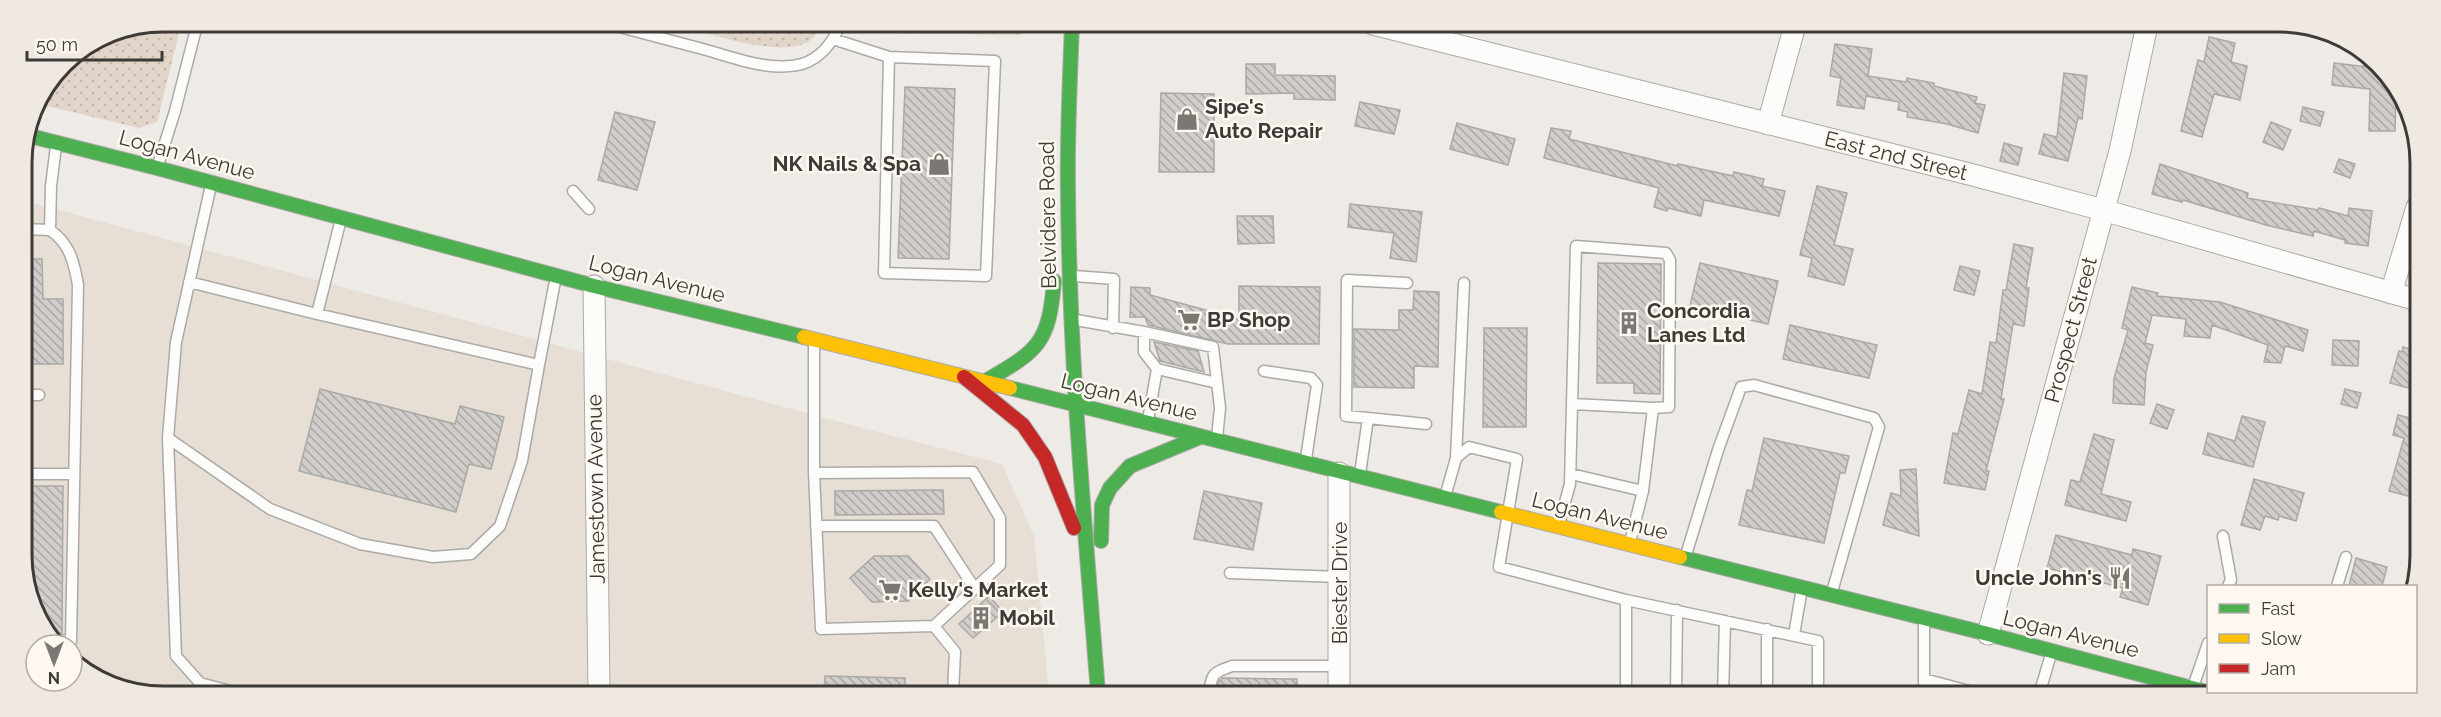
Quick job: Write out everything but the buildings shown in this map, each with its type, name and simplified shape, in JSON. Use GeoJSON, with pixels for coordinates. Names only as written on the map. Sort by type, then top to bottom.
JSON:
{"type":"FeatureCollection","features":[{"type":"Feature","properties":{"kind":"main road","name":"Belvidere Road"},"geometry":{"type":"LineString","coordinates":[[1072,32],[1068,95],[1068,188],[1076,405]]}},
{"type":"Feature","properties":{"kind":"main road","name":"Logan Avenue"},"geometry":{"type":"LineString","coordinates":[[34,137],[594,286],[814,339],[2052,650],[2153,685]]}},
{"type":"Feature","properties":{"kind":"main road"},"geometry":{"type":"LineString","coordinates":[[984,382],[1028,357],[1046,336],[1053,312],[1056,234],[1068,188]]}},
{"type":"Feature","properties":{"kind":"main road"},"geometry":{"type":"LineString","coordinates":[[964,377],[1023,425],[1045,457],[1074,528]]}},
{"type":"Feature","properties":{"kind":"main road"},"geometry":{"type":"LineString","coordinates":[[1075,582],[1076,405]]}},
{"type":"Feature","properties":{"kind":"main road"},"geometry":{"type":"LineString","coordinates":[[1076,405],[1097,686]]}},
{"type":"Feature","properties":{"kind":"main road"},"geometry":{"type":"LineString","coordinates":[[1092,608],[1100,573],[1102,505],[1110,488],[1130,466],[1200,437]]}},
{"type":"Feature","properties":{"kind":"street","name":"East 2nd Street"},"geometry":{"type":"LineString","coordinates":[[1405,32],[2103,210],[2410,298]]}},
{"type":"Feature","properties":{"kind":"street"},"geometry":{"type":"LineString","coordinates":[[1768,124],[1793,32]]}},
{"type":"Feature","properties":{"kind":"street","name":"Prospect Street"},"geometry":{"type":"LineString","coordinates":[[1988,634],[2120,151],[2146,32]]}},
{"type":"Feature","properties":{"kind":"street"},"geometry":{"type":"LineString","coordinates":[[2391,293],[2410,230]]}},
{"type":"Feature","properties":{"kind":"street","name":"Jamestown Avenue"},"geometry":{"type":"LineString","coordinates":[[594,286],[599,686]]}},
{"type":"Feature","properties":{"kind":"street","name":"Biester Drive"},"geometry":{"type":"LineString","coordinates":[[1339,685],[1340,577],[1350,475]]}},
{"type":"Feature","properties":{"kind":"lane"},"geometry":{"type":"LineString","coordinates":[[157,168],[175,111],[195,32]]}},
{"type":"Feature","properties":{"kind":"lane"},"geometry":{"type":"LineString","coordinates":[[639,32],[755,63],[782,67],[801,64],[813,59],[827,48],[836,32]]}},
{"type":"Feature","properties":{"kind":"lane"},"geometry":{"type":"LineString","coordinates":[[833,39],[889,57],[995,61],[986,276],[884,273],[889,57]]}},
{"type":"Feature","properties":{"kind":"lane"},"geometry":{"type":"LineString","coordinates":[[50,230],[51,186],[56,143]]}},
{"type":"Feature","properties":{"kind":"lane"},"geometry":{"type":"LineString","coordinates":[[210,686],[200,683],[176,656],[168,438],[176,342],[211,183]]}},
{"type":"Feature","properties":{"kind":"lane"},"geometry":{"type":"LineString","coordinates":[[573,191],[589,209]]}},
{"type":"Feature","properties":{"kind":"lane"},"geometry":{"type":"LineString","coordinates":[[317,314],[341,218]]}},
{"type":"Feature","properties":{"kind":"lane"},"geometry":{"type":"LineString","coordinates":[[32,229],[50,230],[65,242],[71,252],[78,285],[71,633]]}},
{"type":"Feature","properties":{"kind":"lane"},"geometry":{"type":"LineString","coordinates":[[1558,527],[1571,474],[1572,405],[1575,246],[1666,253],[1670,260],[1669,407],[1572,405]]}},
{"type":"Feature","properties":{"kind":"lane"},"geometry":{"type":"LineString","coordinates":[[1070,275],[1114,279],[1113,328]]}},
{"type":"Feature","properties":{"kind":"lane"},"geometry":{"type":"LineString","coordinates":[[168,438],[270,509],[360,544],[433,557],[471,554],[500,526],[522,461],[556,276]]}},
{"type":"Feature","properties":{"kind":"lane"},"geometry":{"type":"LineString","coordinates":[[1407,283],[1347,280],[1346,416],[1426,424]]}},
{"type":"Feature","properties":{"kind":"lane"},"geometry":{"type":"LineString","coordinates":[[189,282],[539,365]]}},
{"type":"Feature","properties":{"kind":"lane"},"geometry":{"type":"LineString","coordinates":[[1445,499],[1456,458],[1464,283]]}},
{"type":"Feature","properties":{"kind":"lane"},"geometry":{"type":"LineString","coordinates":[[1072,319],[1213,348],[1220,408],[1216,441]]}},
{"type":"Feature","properties":{"kind":"lane"},"geometry":{"type":"LineString","coordinates":[[1144,332],[1144,352],[1156,369],[1217,383]]}},
{"type":"Feature","properties":{"kind":"lane"},"geometry":{"type":"LineString","coordinates":[[814,339],[814,473],[821,629],[934,626],[1000,565],[1000,519],[973,472],[814,473]]}},
{"type":"Feature","properties":{"kind":"lane"},"geometry":{"type":"LineString","coordinates":[[1147,424],[1156,369]]}},
{"type":"Feature","properties":{"kind":"lane"},"geometry":{"type":"LineString","coordinates":[[1264,371],[1311,378],[1317,385],[1305,464]]}},
{"type":"Feature","properties":{"kind":"lane"},"geometry":{"type":"LineString","coordinates":[[1685,558],[1718,450],[1741,387],[1754,385],[1874,418],[1880,428],[1831,595]]}},
{"type":"Feature","properties":{"kind":"lane"},"geometry":{"type":"LineString","coordinates":[[32,395],[39,395]]}},
{"type":"Feature","properties":{"kind":"lane"},"geometry":{"type":"LineString","coordinates":[[1630,545],[1643,491],[1653,408]]}},
{"type":"Feature","properties":{"kind":"lane"},"geometry":{"type":"LineString","coordinates":[[1350,475],[1368,418]]}},
{"type":"Feature","properties":{"kind":"lane"},"geometry":{"type":"LineString","coordinates":[[1456,458],[1469,447],[1517,459],[1499,567],[1626,600],[1818,640],[1818,685]]}},
{"type":"Feature","properties":{"kind":"lane"},"geometry":{"type":"LineString","coordinates":[[32,474],[74,474]]}},
{"type":"Feature","properties":{"kind":"lane"},"geometry":{"type":"LineString","coordinates":[[1571,474],[1643,491]]}},
{"type":"Feature","properties":{"kind":"lane"},"geometry":{"type":"LineString","coordinates":[[816,526],[934,526],[975,589]]}},
{"type":"Feature","properties":{"kind":"lane"},"geometry":{"type":"LineString","coordinates":[[2223,536],[2231,580],[2228,585]]}},
{"type":"Feature","properties":{"kind":"lane"},"geometry":{"type":"LineString","coordinates":[[2337,585],[2346,557]]}},
{"type":"Feature","properties":{"kind":"lane"},"geometry":{"type":"LineString","coordinates":[[1230,573],[1340,577]]}},
{"type":"Feature","properties":{"kind":"lane"},"geometry":{"type":"LineString","coordinates":[[1794,635],[1802,588]]}},
{"type":"Feature","properties":{"kind":"lane"},"geometry":{"type":"LineString","coordinates":[[1626,600],[1626,685]]}},
{"type":"Feature","properties":{"kind":"lane"},"geometry":{"type":"LineString","coordinates":[[1676,685],[1677,610]]}},
{"type":"Feature","properties":{"kind":"lane"},"geometry":{"type":"LineString","coordinates":[[1924,618],[1924,685]]}},
{"type":"Feature","properties":{"kind":"lane"},"geometry":{"type":"LineString","coordinates":[[1724,685],[1725,621]]}},
{"type":"Feature","properties":{"kind":"lane"},"geometry":{"type":"LineString","coordinates":[[934,626],[955,652],[953,686]]}},
{"type":"Feature","properties":{"kind":"lane"},"geometry":{"type":"LineString","coordinates":[[1767,630],[1767,685]]}},
{"type":"Feature","properties":{"kind":"lane"},"geometry":{"type":"LineString","coordinates":[[2194,685],[2207,646]]}},
{"type":"Feature","properties":{"kind":"lane"},"geometry":{"type":"LineString","coordinates":[[2042,685],[2052,650]]}},
{"type":"Feature","properties":{"kind":"lane"},"geometry":{"type":"LineString","coordinates":[[1210,686],[1215,672],[1232,666],[1340,666]]}},
{"type":"Feature","properties":{"kind":"lane"},"geometry":{"type":"LineString","coordinates":[[1924,679],[1947,685]]}},
{"type":"Feature","properties":{"kind":"shaded area"},"geometry":{"type":"Polygon","coordinates":[[[179,32],[157,122],[139,128],[44,105],[70,70],[104,45],[137,34],[179,32]]]}},
{"type":"Feature","properties":{"kind":"shaded area"},"geometry":{"type":"Polygon","coordinates":[[[702,32],[817,32],[813,38],[800,45],[784,47],[743,43],[702,32]]]}},
{"type":"Feature","properties":{"kind":"shaded area"},"geometry":{"type":"Polygon","coordinates":[[[876,32],[1021,32],[1021,35],[876,32]]]}},
{"type":"Feature","properties":{"kind":"shaded area"},"geometry":{"type":"Polygon","coordinates":[[[32,203],[1002,464],[1034,536],[1048,686],[162,686],[128,681],[97,668],[84,659],[84,633],[58,633],[45,613],[34,580],[32,563],[32,203]]]}},
{"type":"Feature","properties":{"kind":"traffic: fast"},"geometry":{"type":"LineString","coordinates":[[1072,32],[1068,170],[1071,316],[1078,442],[1097,686]]}},
{"type":"Feature","properties":{"kind":"traffic: fast"},"geometry":{"type":"LineString","coordinates":[[34,137],[594,286],[804,337]]}},
{"type":"Feature","properties":{"kind":"traffic: fast"},"geometry":{"type":"LineString","coordinates":[[984,382],[1017,362],[1037,344],[1044,333],[1048,319],[1054,281]]}},
{"type":"Feature","properties":{"kind":"traffic: fast"},"geometry":{"type":"LineString","coordinates":[[1010,388],[1501,512]]}},
{"type":"Feature","properties":{"kind":"traffic: fast"},"geometry":{"type":"LineString","coordinates":[[1101,541],[1102,505],[1110,488],[1130,466],[1200,437]]}},
{"type":"Feature","properties":{"kind":"traffic: fast"},"geometry":{"type":"LineString","coordinates":[[1680,557],[2181,685]]}},
{"type":"Feature","properties":{"kind":"traffic: slow"},"geometry":{"type":"LineString","coordinates":[[804,337],[1010,388]]}},
{"type":"Feature","properties":{"kind":"traffic: slow"},"geometry":{"type":"LineString","coordinates":[[1501,512],[1680,557]]}},
{"type":"Feature","properties":{"kind":"traffic: jam"},"geometry":{"type":"LineString","coordinates":[[964,377],[1023,425],[1045,457],[1074,528]]}},
{"type":"Feature","properties":{"kind":"place","name":"Sipe's Auto Repair"},"geometry":{"type":"Point","coordinates":[1187,119]}},
{"type":"Feature","properties":{"kind":"place","name":"NK Nails & Spa"},"geometry":{"type":"Point","coordinates":[939,164]}},
{"type":"Feature","properties":{"kind":"place","name":"BP Shop"},"geometry":{"type":"Point","coordinates":[1189,320]}},
{"type":"Feature","properties":{"kind":"place","name":"Concordia Lanes Ltd"},"geometry":{"type":"Point","coordinates":[1629,323]}},
{"type":"Feature","properties":{"kind":"place","name":"Uncle John's"},"geometry":{"type":"Point","coordinates":[2120,578]}},
{"type":"Feature","properties":{"kind":"place","name":"Kelly's Market"},"geometry":{"type":"Point","coordinates":[890,590]}},
{"type":"Feature","properties":{"kind":"place","name":"Mobil"},"geometry":{"type":"Point","coordinates":[981,618]}}]}
